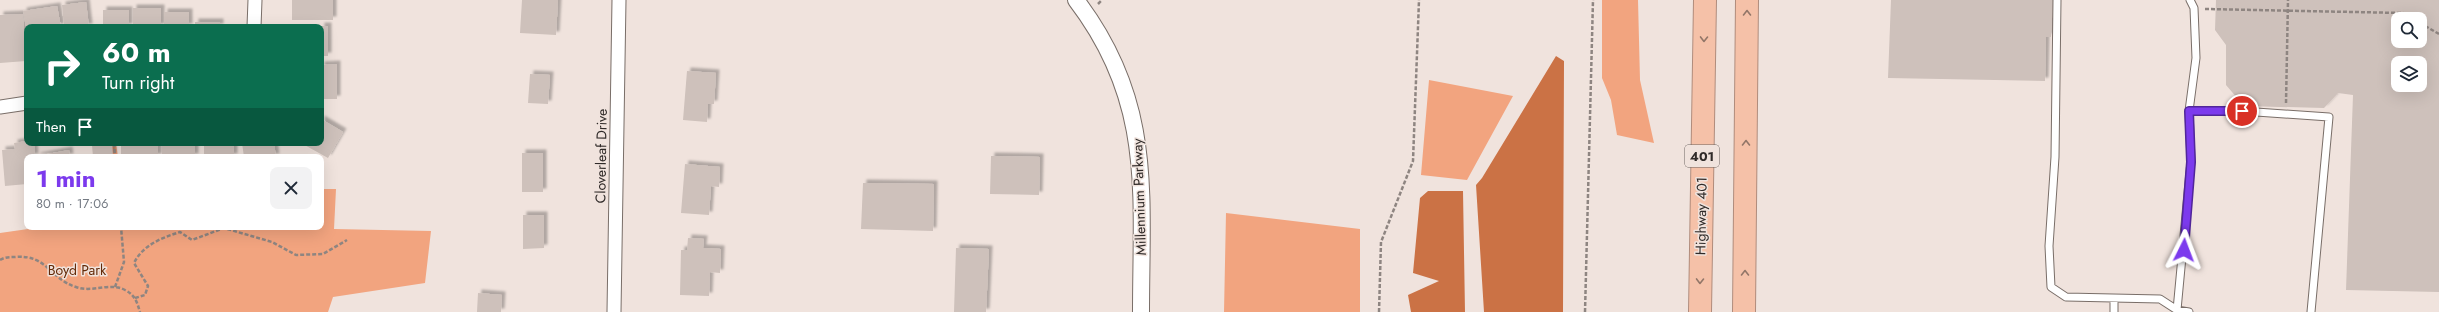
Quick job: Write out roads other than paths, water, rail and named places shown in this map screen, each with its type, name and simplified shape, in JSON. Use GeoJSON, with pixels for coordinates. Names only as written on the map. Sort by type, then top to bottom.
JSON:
{"type":"FeatureCollection","features":[{"type":"Feature","properties":{"kind":"highway","name":"Highway 401"},"geometry":{"type":"LineString","coordinates":[[1700,312],[1705,0]]}},
{"type":"Feature","properties":{"kind":"highway"},"geometry":{"type":"LineString","coordinates":[[1744,312],[1747,0]]}},
{"type":"Feature","properties":{"kind":"street"},"geometry":{"type":"LineString","coordinates":[[254,24],[255,0]]}},
{"type":"Feature","properties":{"kind":"street","name":"Cloverleaf Drive"},"geometry":{"type":"LineString","coordinates":[[614,312],[619,0]]}},
{"type":"Feature","properties":{"kind":"street","name":"Millennium Parkway"},"geometry":{"type":"LineString","coordinates":[[1076,0],[1096,26],[1105,44],[1132,110],[1137,133],[1142,190],[1141,312]]}},
{"type":"Feature","properties":{"kind":"street"},"geometry":{"type":"LineString","coordinates":[[0,107],[24,103]]}},
{"type":"Feature","properties":{"kind":"lane"},"geometry":{"type":"LineString","coordinates":[[2057,0],[2055,162],[2049,246],[2051,287],[2066,297],[2160,299],[2177,310],[2190,312]]}},
{"type":"Feature","properties":{"kind":"lane"},"geometry":{"type":"LineString","coordinates":[[2177,310],[2191,162],[2189,111],[2196,58],[2194,8],[2190,0]]}},
{"type":"Feature","properties":{"kind":"lane"},"geometry":{"type":"LineString","coordinates":[[2189,111],[2242,111],[2329,117],[2312,312]]}},
{"type":"Feature","properties":{"kind":"lane"},"geometry":{"type":"LineString","coordinates":[[2114,299],[2114,312]]}},
{"type":"Feature","properties":{"kind":"park label","name":"Boyd Park"},"geometry":{"type":"Point","coordinates":[77,270]}}]}
